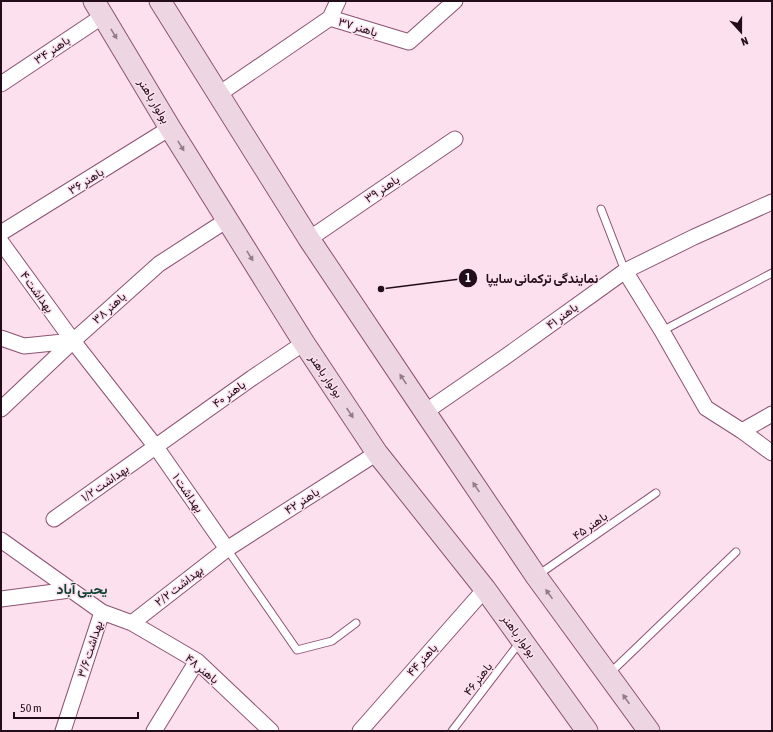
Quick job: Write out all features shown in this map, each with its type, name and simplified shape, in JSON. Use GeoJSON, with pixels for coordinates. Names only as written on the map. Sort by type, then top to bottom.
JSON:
{"type":"FeatureCollection","features":[{"type":"Feature","properties":{"kind":"main road"},"geometry":{"type":"LineString","coordinates":[[160,1],[309,239],[536,576],[649,731]]}},
{"type":"Feature","properties":{"kind":"main road","name":"بولوار باهنر"},"geometry":{"type":"LineString","coordinates":[[98,9],[304,343],[377,453],[485,589],[588,731]]}},
{"type":"Feature","properties":{"kind":"street"},"geometry":{"type":"LineString","coordinates":[[330,18],[338,1]]}},
{"type":"Feature","properties":{"kind":"street","name":"باهنر ۳۷"},"geometry":{"type":"LineString","coordinates":[[219,94],[330,18],[409,42],[455,1]]}},
{"type":"Feature","properties":{"kind":"street","name":"باهنر ۳۴"},"geometry":{"type":"LineString","coordinates":[[1,84],[98,9]]}},
{"type":"Feature","properties":{"kind":"street","name":"باهنر ۳۶"},"geometry":{"type":"LineString","coordinates":[[1,233],[170,128]]}},
{"type":"Feature","properties":{"kind":"street","name":"باهنر ۳۹"},"geometry":{"type":"LineString","coordinates":[[309,239],[455,139]]}},
{"type":"Feature","properties":{"kind":"street","name":"باهنر ۴۱"},"geometry":{"type":"LineString","coordinates":[[425,412],[625,271],[694,237],[772,202]]}},
{"type":"Feature","properties":{"kind":"street","name":"باهنر ۳۸"},"geometry":{"type":"LineString","coordinates":[[1,409],[73,341],[159,264],[228,220]]}},
{"type":"Feature","properties":{"kind":"street","name":"بهداشت ۴"},"geometry":{"type":"LineString","coordinates":[[1,242],[73,341]]}},
{"type":"Feature","properties":{"kind":"street"},"geometry":{"type":"LineString","coordinates":[[625,271],[662,331],[706,408],[742,431],[772,453]]}},
{"type":"Feature","properties":{"kind":"street"},"geometry":{"type":"LineString","coordinates":[[1,338],[24,346],[73,341]]}},
{"type":"Feature","properties":{"kind":"street","name":"بهداشت ۱"},"geometry":{"type":"LineString","coordinates":[[73,341],[156,447],[227,549]]}},
{"type":"Feature","properties":{"kind":"street","name":"باهنر ۴۰"},"geometry":{"type":"LineString","coordinates":[[156,447],[252,378],[304,343]]}},
{"type":"Feature","properties":{"kind":"street"},"geometry":{"type":"LineString","coordinates":[[742,431],[772,414]]}},
{"type":"Feature","properties":{"kind":"street","name":"بهداشت ۱/۲"},"geometry":{"type":"LineString","coordinates":[[54,519],[156,447]]}},
{"type":"Feature","properties":{"kind":"street","name":"باهنر ۴۲"},"geometry":{"type":"LineString","coordinates":[[227,549],[377,453]]}},
{"type":"Feature","properties":{"kind":"street","name":"باهنر ۴۸"},"geometry":{"type":"LineString","coordinates":[[1,540],[102,612],[132,623],[197,661],[269,730]]}},
{"type":"Feature","properties":{"kind":"street","name":"بهداشت ۲/۲"},"geometry":{"type":"LineString","coordinates":[[132,623],[227,549]]}},
{"type":"Feature","properties":{"kind":"street","name":"باهنر ۴۴"},"geometry":{"type":"LineString","coordinates":[[360,731],[485,589]]}},
{"type":"Feature","properties":{"kind":"street"},"geometry":{"type":"LineString","coordinates":[[1,599],[70,590]]}},
{"type":"Feature","properties":{"kind":"street","name":"بهداشت ۳/۶"},"geometry":{"type":"LineString","coordinates":[[63,731],[102,612]]}},
{"type":"Feature","properties":{"kind":"street"},"geometry":{"type":"LineString","coordinates":[[154,731],[197,661]]}},
{"type":"Feature","properties":{"kind":"lane"},"geometry":{"type":"LineString","coordinates":[[601,209],[625,271]]}},
{"type":"Feature","properties":{"kind":"lane"},"geometry":{"type":"LineString","coordinates":[[662,331],[772,273]]}},
{"type":"Feature","properties":{"kind":"lane","name":"باهنر ۴۵"},"geometry":{"type":"LineString","coordinates":[[536,576],[656,493]]}},
{"type":"Feature","properties":{"kind":"lane","name":"بهداشت ۱"},"geometry":{"type":"LineString","coordinates":[[227,549],[297,650],[332,641],[356,623]]}},
{"type":"Feature","properties":{"kind":"lane"},"geometry":{"type":"LineString","coordinates":[[608,674],[736,552]]}},
{"type":"Feature","properties":{"kind":"lane","name":"باهنر ۴۶"},"geometry":{"type":"LineString","coordinates":[[452,731],[522,640]]}},
{"type":"Feature","properties":{"kind":"place","name":"نمایندگی ترکمانی سایپا"},"geometry":{"type":"Point","coordinates":[381,289]}},
{"type":"Feature","properties":{"kind":"district","name":"یحیی آباد"},"geometry":{"type":"Point","coordinates":[82,589]}}]}
